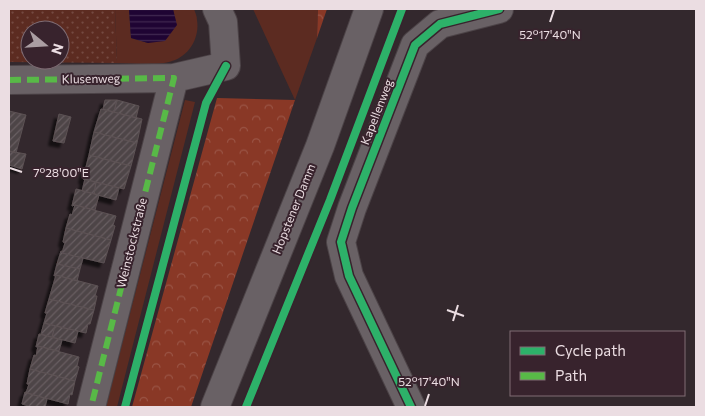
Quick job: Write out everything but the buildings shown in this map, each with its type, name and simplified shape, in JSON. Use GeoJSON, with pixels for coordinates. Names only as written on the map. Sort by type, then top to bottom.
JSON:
{"type":"FeatureCollection","features":[{"type":"Feature","properties":{"kind":"street","name":"Klusenweg"},"geometry":{"type":"LineString","coordinates":[[9,80],[174,78],[226,66],[223,22],[217,9]]}},
{"type":"Feature","properties":{"kind":"street","name":"Hopstener Damm"},"geometry":{"type":"LineString","coordinates":[[215,407],[320,146],[369,9]]}},
{"type":"Feature","properties":{"kind":"street","name":"Kapellenweg"},"geometry":{"type":"LineString","coordinates":[[411,407],[349,276],[341,242],[352,208],[415,45],[440,24],[499,9]]}},
{"type":"Feature","properties":{"kind":"street","name":"Weinstockstraße"},"geometry":{"type":"LineString","coordinates":[[91,407],[174,78]]}},
{"type":"Feature","properties":{"kind":"shaded area"},"geometry":{"type":"Polygon","coordinates":[[[9,9],[115,9],[117,63],[70,63],[70,20],[20,20],[20,62],[9,62],[9,9]]]}},
{"type":"Feature","properties":{"kind":"shaded area"},"geometry":{"type":"Polygon","coordinates":[[[115,9],[129,9],[131,38],[148,43],[176,25],[173,9],[194,9],[197,17],[197,34],[187,52],[176,60],[150,64],[117,63],[115,9]]]}},
{"type":"Feature","properties":{"kind":"shaded area"},"geometry":{"type":"Polygon","coordinates":[[[129,9],[173,9],[177,25],[165,41],[148,43],[131,38],[129,9]]]}},
{"type":"Feature","properties":{"kind":"shaded area"},"geometry":{"type":"Polygon","coordinates":[[[253,9],[318,9],[317,38],[295,100],[253,9]]]}},
{"type":"Feature","properties":{"kind":"shaded area"},"geometry":{"type":"Polygon","coordinates":[[[185,100],[195,102],[117,407],[106,407],[185,100]]]}},
{"type":"Feature","properties":{"kind":"green space"},"geometry":{"type":"Polygon","coordinates":[[[318,9],[327,9],[317,38],[318,9]]]}},
{"type":"Feature","properties":{"kind":"green space"},"geometry":{"type":"Polygon","coordinates":[[[217,98],[295,100],[191,407],[132,407],[217,98]]]}},
{"type":"Feature","properties":{"kind":"marked path"},"geometry":{"type":"LineString","coordinates":[[9,80],[174,78],[91,407]]}},
{"type":"Feature","properties":{"kind":"cycle path"},"geometry":{"type":"LineString","coordinates":[[246,407],[330,200],[402,9]]}},
{"type":"Feature","properties":{"kind":"cycle path"},"geometry":{"type":"LineString","coordinates":[[411,407],[349,276],[341,242],[352,208],[415,45],[440,24],[499,9]]}},
{"type":"Feature","properties":{"kind":"cycle path"},"geometry":{"type":"LineString","coordinates":[[125,407],[206,103],[226,66]]}}]}
